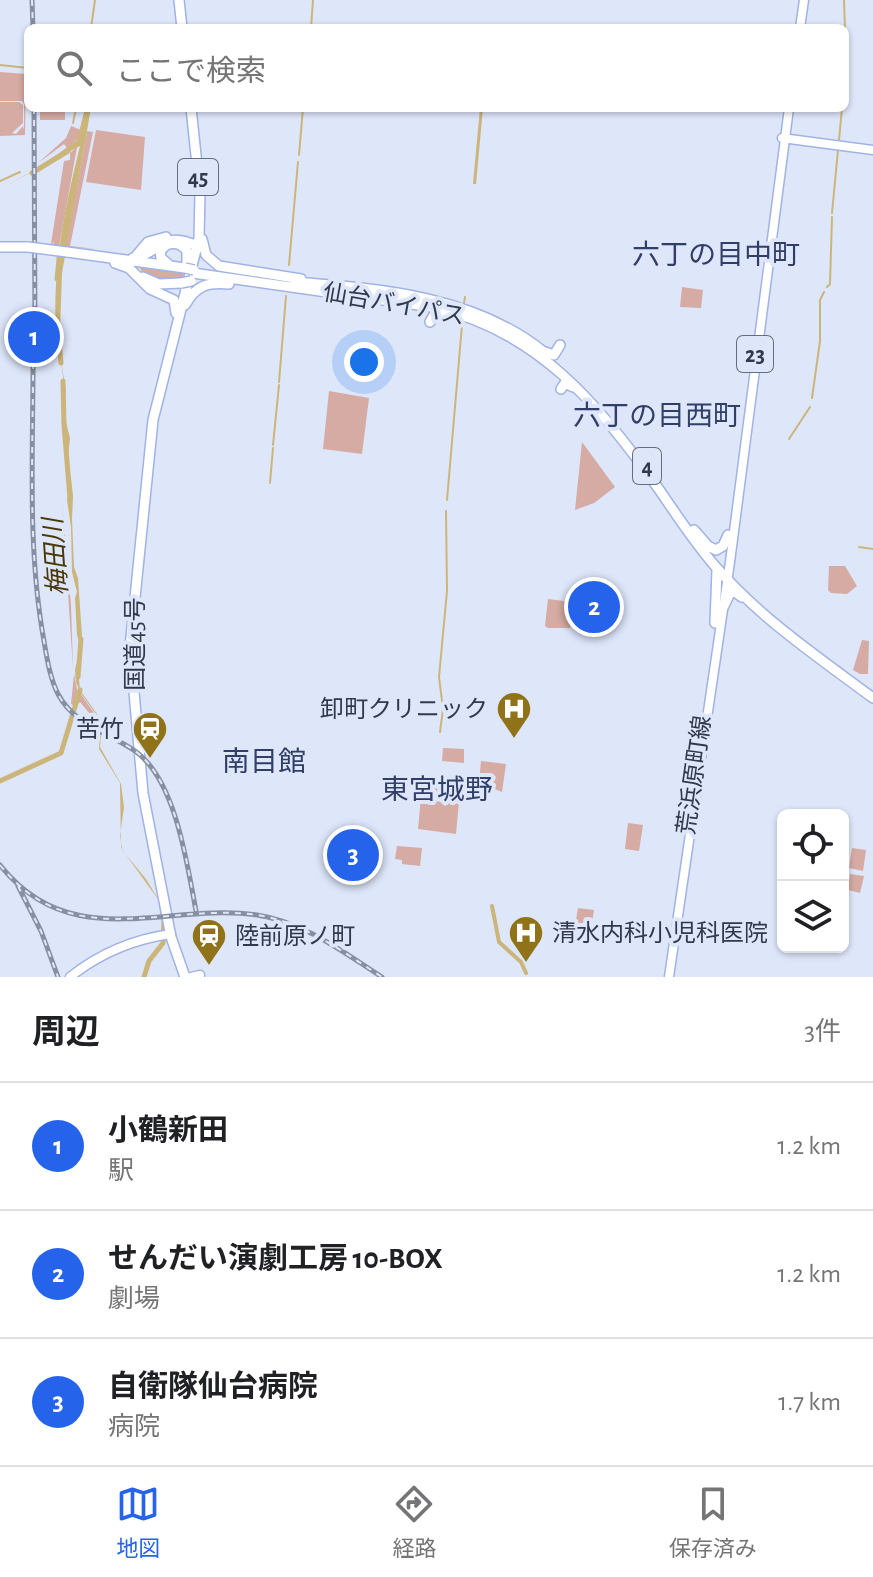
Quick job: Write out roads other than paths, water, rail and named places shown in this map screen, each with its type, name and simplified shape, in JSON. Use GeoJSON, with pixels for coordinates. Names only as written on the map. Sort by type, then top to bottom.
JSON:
{"type":"FeatureCollection","features":[{"type":"Feature","properties":{"kind":"highway"},"geometry":{"type":"LineString","coordinates":[[180,0],[183,24]]}},
{"type":"Feature","properties":{"kind":"highway","name":"国道45号"},"geometry":{"type":"LineString","coordinates":[[190,112],[199,216],[196,245],[152,429],[130,647],[141,780],[167,935],[194,976]]}},
{"type":"Feature","properties":{"kind":"highway"},"geometry":{"type":"LineString","coordinates":[[137,255],[144,245],[154,239],[189,238],[199,216]]}},
{"type":"Feature","properties":{"kind":"highway"},"geometry":{"type":"LineString","coordinates":[[199,216],[203,251],[216,265],[324,284]]}},
{"type":"Feature","properties":{"kind":"highway"},"geometry":{"type":"LineString","coordinates":[[103,259],[138,257],[168,240],[196,245]]}},
{"type":"Feature","properties":{"kind":"highway","name":"仙台バイパス"},"geometry":{"type":"LineString","coordinates":[[0,248],[103,259],[186,279],[266,282],[389,299],[469,315],[514,334],[588,392],[723,572],[872,700]]}},
{"type":"Feature","properties":{"kind":"highway"},"geometry":{"type":"LineString","coordinates":[[103,259],[129,268],[150,289],[175,301],[177,321]]}},
{"type":"Feature","properties":{"kind":"highway"},"geometry":{"type":"LineString","coordinates":[[137,267],[143,276],[153,282],[217,279],[308,294]]}},
{"type":"Feature","properties":{"kind":"highway"},"geometry":{"type":"LineString","coordinates":[[150,289],[186,279]]}},
{"type":"Feature","properties":{"kind":"highway","name":"4"},"geometry":{"type":"LineString","coordinates":[[266,282],[324,284],[432,299],[460,306],[509,327],[562,369]]}},
{"type":"Feature","properties":{"kind":"highway","name":"4"},"geometry":{"type":"LineString","coordinates":[[266,282],[446,315],[541,354]]}},
{"type":"Feature","properties":{"kind":"highway"},"geometry":{"type":"LineString","coordinates":[[177,321],[192,294],[207,284],[230,284],[340,298]]}},
{"type":"Feature","properties":{"kind":"highway"},"geometry":{"type":"LineString","coordinates":[[430,322],[434,315],[446,315]]}},
{"type":"Feature","properties":{"kind":"highway","name":"仙台バイパス"},"geometry":{"type":"LineString","coordinates":[[469,315],[541,354],[619,435],[723,572],[755,606],[872,700]]}},
{"type":"Feature","properties":{"kind":"highway"},"geometry":{"type":"LineString","coordinates":[[541,354],[554,355],[560,345]]}},
{"type":"Feature","properties":{"kind":"highway"},"geometry":{"type":"LineString","coordinates":[[561,389],[567,382],[579,391]]}},
{"type":"Feature","properties":{"kind":"highway"},"geometry":{"type":"LineString","coordinates":[[691,528],[716,550],[723,546],[728,535]]}},
{"type":"Feature","properties":{"kind":"highway"},"geometry":{"type":"LineString","coordinates":[[715,623],[719,577],[723,572]]}},
{"type":"Feature","properties":{"kind":"highway"},"geometry":{"type":"LineString","coordinates":[[721,612],[727,596],[732,592],[755,606]]}},
{"type":"Feature","properties":{"kind":"main road"},"geometry":{"type":"LineString","coordinates":[[799,24],[802,0]]}},
{"type":"Feature","properties":{"kind":"main road","name":"23"},"geometry":{"type":"LineString","coordinates":[[723,572],[786,112]]}},
{"type":"Feature","properties":{"kind":"main road"},"geometry":{"type":"LineString","coordinates":[[783,137],[873,149]]}},
{"type":"Feature","properties":{"kind":"main road","name":"23"},"geometry":{"type":"LineString","coordinates":[[723,572],[783,137]]}},
{"type":"Feature","properties":{"kind":"main road","name":"荒浜原町線"},"geometry":{"type":"LineString","coordinates":[[668,977],[721,612],[723,572]]}},
{"type":"Feature","properties":{"kind":"main road","name":"荒浜原町線"},"geometry":{"type":"LineString","coordinates":[[668,977],[715,623]]}},
{"type":"Feature","properties":{"kind":"main road"},"geometry":{"type":"LineString","coordinates":[[70,977],[104,955],[167,935]]}},
{"type":"Feature","properties":{"kind":"waterway"},"geometry":{"type":"LineString","coordinates":[[92,24],[95,0]]}},
{"type":"Feature","properties":{"kind":"waterway"},"geometry":{"type":"LineString","coordinates":[[311,24],[313,0]]}},
{"type":"Feature","properties":{"kind":"waterway"},"geometry":{"type":"LineString","coordinates":[[844,0],[845,24]]}},
{"type":"Feature","properties":{"kind":"waterway"},"geometry":{"type":"LineString","coordinates":[[0,65],[24,68]]}},
{"type":"Feature","properties":{"kind":"waterway"},"geometry":{"type":"LineString","coordinates":[[73,123],[75,112]]}},
{"type":"Feature","properties":{"kind":"waterway"},"geometry":{"type":"LineString","coordinates":[[299,155],[303,112]]}},
{"type":"Feature","properties":{"kind":"waterway"},"geometry":{"type":"LineString","coordinates":[[839,140],[842,112]]}},
{"type":"Feature","properties":{"kind":"waterway"},"geometry":{"type":"LineString","coordinates":[[832,213],[838,150]]}},
{"type":"Feature","properties":{"kind":"waterway"},"geometry":{"type":"LineString","coordinates":[[32,173],[68,151]]}},
{"type":"Feature","properties":{"kind":"waterway"},"geometry":{"type":"LineString","coordinates":[[289,265],[298,162]]}},
{"type":"Feature","properties":{"kind":"waterway"},"geometry":{"type":"LineString","coordinates":[[0,181],[20,172]]}},
{"type":"Feature","properties":{"kind":"waterway"},"geometry":{"type":"LineString","coordinates":[[827,287],[830,284],[832,217]]}},
{"type":"Feature","properties":{"kind":"waterway","name":"梅田川"},"geometry":{"type":"LineString","coordinates":[[57,279],[60,249]]}},
{"type":"Feature","properties":{"kind":"waterway"},"geometry":{"type":"LineString","coordinates":[[812,398],[820,341],[820,300],[824,292]]}},
{"type":"Feature","properties":{"kind":"waterway"},"geometry":{"type":"LineString","coordinates":[[279,382],[286,296]]}},
{"type":"Feature","properties":{"kind":"waterway"},"geometry":{"type":"LineString","coordinates":[[464,303],[465,297]]}},
{"type":"Feature","properties":{"kind":"waterway"},"geometry":{"type":"LineString","coordinates":[[447,500],[462,325]]}},
{"type":"Feature","properties":{"kind":"waterway","name":"梅田川"},"geometry":{"type":"LineString","coordinates":[[58,329],[61,363]]}},
{"type":"Feature","properties":{"kind":"waterway","name":"梅田川"},"geometry":{"type":"LineString","coordinates":[[63,381],[70,498]]}},
{"type":"Feature","properties":{"kind":"waterway"},"geometry":{"type":"LineString","coordinates":[[273,445],[279,385]]}},
{"type":"Feature","properties":{"kind":"waterway"},"geometry":{"type":"LineString","coordinates":[[789,439],[810,407]]}},
{"type":"Feature","properties":{"kind":"waterway"},"geometry":{"type":"LineString","coordinates":[[270,483],[273,448]]}},
{"type":"Feature","properties":{"kind":"waterway"},"geometry":{"type":"LineString","coordinates":[[440,732],[443,709],[439,677],[447,591],[446,511]]}},
{"type":"Feature","properties":{"kind":"waterway"},"geometry":{"type":"LineString","coordinates":[[859,547],[873,549]]}},
{"type":"Feature","properties":{"kind":"waterway","name":"梅田川"},"geometry":{"type":"LineString","coordinates":[[78,677],[81,639]]}},
{"type":"Feature","properties":{"kind":"waterway"},"geometry":{"type":"LineString","coordinates":[[0,781],[61,753],[80,690]]}},
{"type":"Feature","properties":{"kind":"waterway"},"geometry":{"type":"LineString","coordinates":[[492,906],[499,942],[521,962],[526,973]]}},
{"type":"Feature","properties":{"kind":"waterway","name":"梅田川"},"geometry":{"type":"LineString","coordinates":[[144,977],[149,961],[163,943],[164,920]]}},
{"type":"Feature","properties":{"kind":"railway"},"geometry":{"type":"LineString","coordinates":[[32,0],[33,24]]}},
{"type":"Feature","properties":{"kind":"railway"},"geometry":{"type":"LineString","coordinates":[[34,112],[35,331]]}},
{"type":"Feature","properties":{"kind":"railway"},"geometry":{"type":"LineString","coordinates":[[33,339],[35,567],[38,604],[51,675],[58,694],[73,714],[135,751],[161,782],[178,824],[196,911]]}},
{"type":"Feature","properties":{"kind":"railway"},"geometry":{"type":"LineString","coordinates":[[0,865],[28,892],[57,909],[89,917],[121,919],[223,913],[257,915],[307,931],[382,977]]}},
{"type":"Feature","properties":{"kind":"railway"},"geometry":{"type":"LineString","coordinates":[[18,886],[41,931],[58,977]]}},
{"type":"Feature","properties":{"kind":"place","name":"小鶴新田"},"geometry":{"type":"Point","coordinates":[34,337]}},
{"type":"Feature","properties":{"kind":"place","name":"せんだい演劇工房 10-BOX"},"geometry":{"type":"Point","coordinates":[594,607]}},
{"type":"Feature","properties":{"kind":"place","name":"卸町クリニック"},"geometry":{"type":"Point","coordinates":[514,740]}},
{"type":"Feature","properties":{"kind":"place","name":"苦竹"},"geometry":{"type":"Point","coordinates":[150,760]}},
{"type":"Feature","properties":{"kind":"place","name":"自衛隊仙台病院"},"geometry":{"type":"Point","coordinates":[353,855]}},
{"type":"Feature","properties":{"kind":"place","name":"清水内科小児科医院"},"geometry":{"type":"Point","coordinates":[526,964]}},
{"type":"Feature","properties":{"kind":"place","name":"陸前原ノ町"},"geometry":{"type":"Point","coordinates":[209,967]}},
{"type":"Feature","properties":{"kind":"district","name":"六丁の目中町"},"geometry":{"type":"Point","coordinates":[716,254]}},
{"type":"Feature","properties":{"kind":"district","name":"六丁の目西町"},"geometry":{"type":"Point","coordinates":[657,415]}},
{"type":"Feature","properties":{"kind":"district","name":"南目館"},"geometry":{"type":"Point","coordinates":[264,761]}},
{"type":"Feature","properties":{"kind":"district","name":"東宮城野"},"geometry":{"type":"Point","coordinates":[437,789]}}]}
